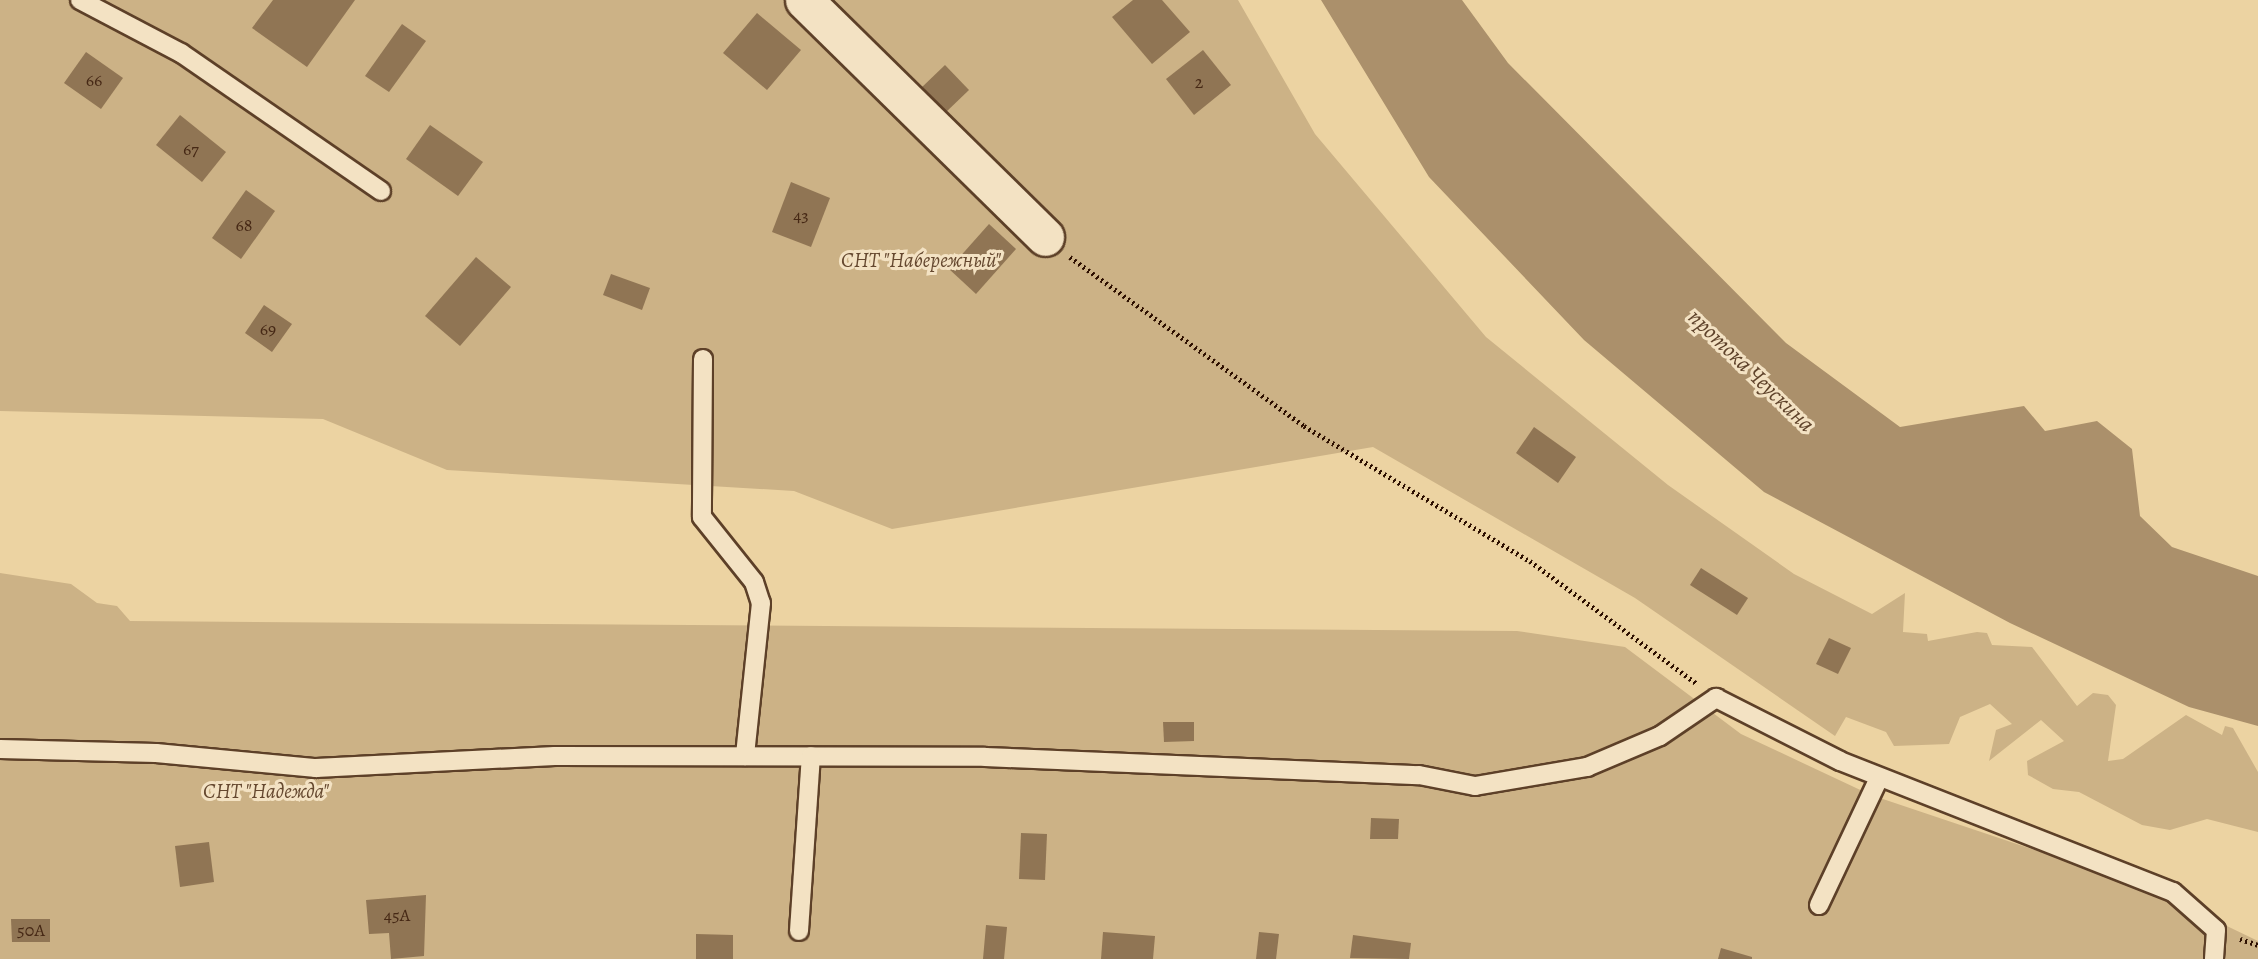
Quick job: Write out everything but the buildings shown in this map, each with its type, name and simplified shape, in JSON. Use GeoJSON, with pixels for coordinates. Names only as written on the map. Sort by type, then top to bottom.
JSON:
{"type":"FeatureCollection","features":[{"type":"Feature","properties":{"kind":"street"},"geometry":{"type":"LineString","coordinates":[[804,0],[1045,237]]}},
{"type":"Feature","properties":{"kind":"lane"},"geometry":{"type":"LineString","coordinates":[[80,0],[181,54],[381,191]]}},
{"type":"Feature","properties":{"kind":"lane"},"geometry":{"type":"LineString","coordinates":[[703,359],[702,517],[754,582],[761,603],[745,756]]}},
{"type":"Feature","properties":{"kind":"lane"},"geometry":{"type":"LineString","coordinates":[[0,749],[156,753],[316,768],[555,756],[811,756],[1265,766],[1419,775],[1475,786],[1587,766],[1660,736],[1716,698],[1879,778],[2173,892],[2216,930],[2214,959]]}},
{"type":"Feature","properties":{"kind":"lane"},"geometry":{"type":"LineString","coordinates":[[799,931],[811,756]]}},
{"type":"Feature","properties":{"kind":"lane"},"geometry":{"type":"LineString","coordinates":[[1819,905],[1879,778]]}},
{"type":"Feature","properties":{"kind":"path"},"geometry":{"type":"LineString","coordinates":[[1045,237],[1149,320],[1304,426],[1530,561],[1716,698]]}},
{"type":"Feature","properties":{"kind":"green space","name":"СНТ \"Набережный\""},"geometry":{"type":"Polygon","coordinates":[[[0,0],[1238,0],[1315,134],[1486,337],[1668,485],[1794,574],[1872,614],[1905,593],[1903,632],[1927,634],[1928,641],[1977,632],[1987,633],[1992,645],[2032,647],[2077,706],[2093,693],[2108,695],[2116,705],[2108,761],[2123,759],[2186,715],[2222,735],[2225,726],[2233,728],[2258,772],[2258,832],[2207,819],[2170,830],[2142,825],[2079,792],[2053,789],[2028,775],[2027,761],[2064,741],[2041,720],[1989,761],[1996,730],[2012,724],[1990,704],[1960,717],[1949,744],[1894,746],[1886,732],[1846,717],[1835,736],[1635,598],[1373,447],[892,529],[794,491],[447,470],[323,419],[0,411],[0,0]]]}},
{"type":"Feature","properties":{"kind":"green space","name":"СНТ \"Надежда\""},"geometry":{"type":"Polygon","coordinates":[[[0,573],[71,584],[97,603],[117,606],[130,621],[1517,631],[1625,647],[1741,734],[1871,795],[2148,888],[2258,941],[2258,959],[0,959],[0,573]]]}},
{"type":"Feature","properties":{"kind":"water","name":"протока Чеускина"},"geometry":{"type":"Polygon","coordinates":[[[1321,0],[1462,0],[1508,63],[1786,343],[1900,427],[2024,406],[2045,431],[2097,421],[2132,449],[2140,516],[2172,547],[2258,576],[2258,726],[2189,707],[2010,623],[1764,492],[1584,340],[1429,177],[1321,0]]]}}]}
